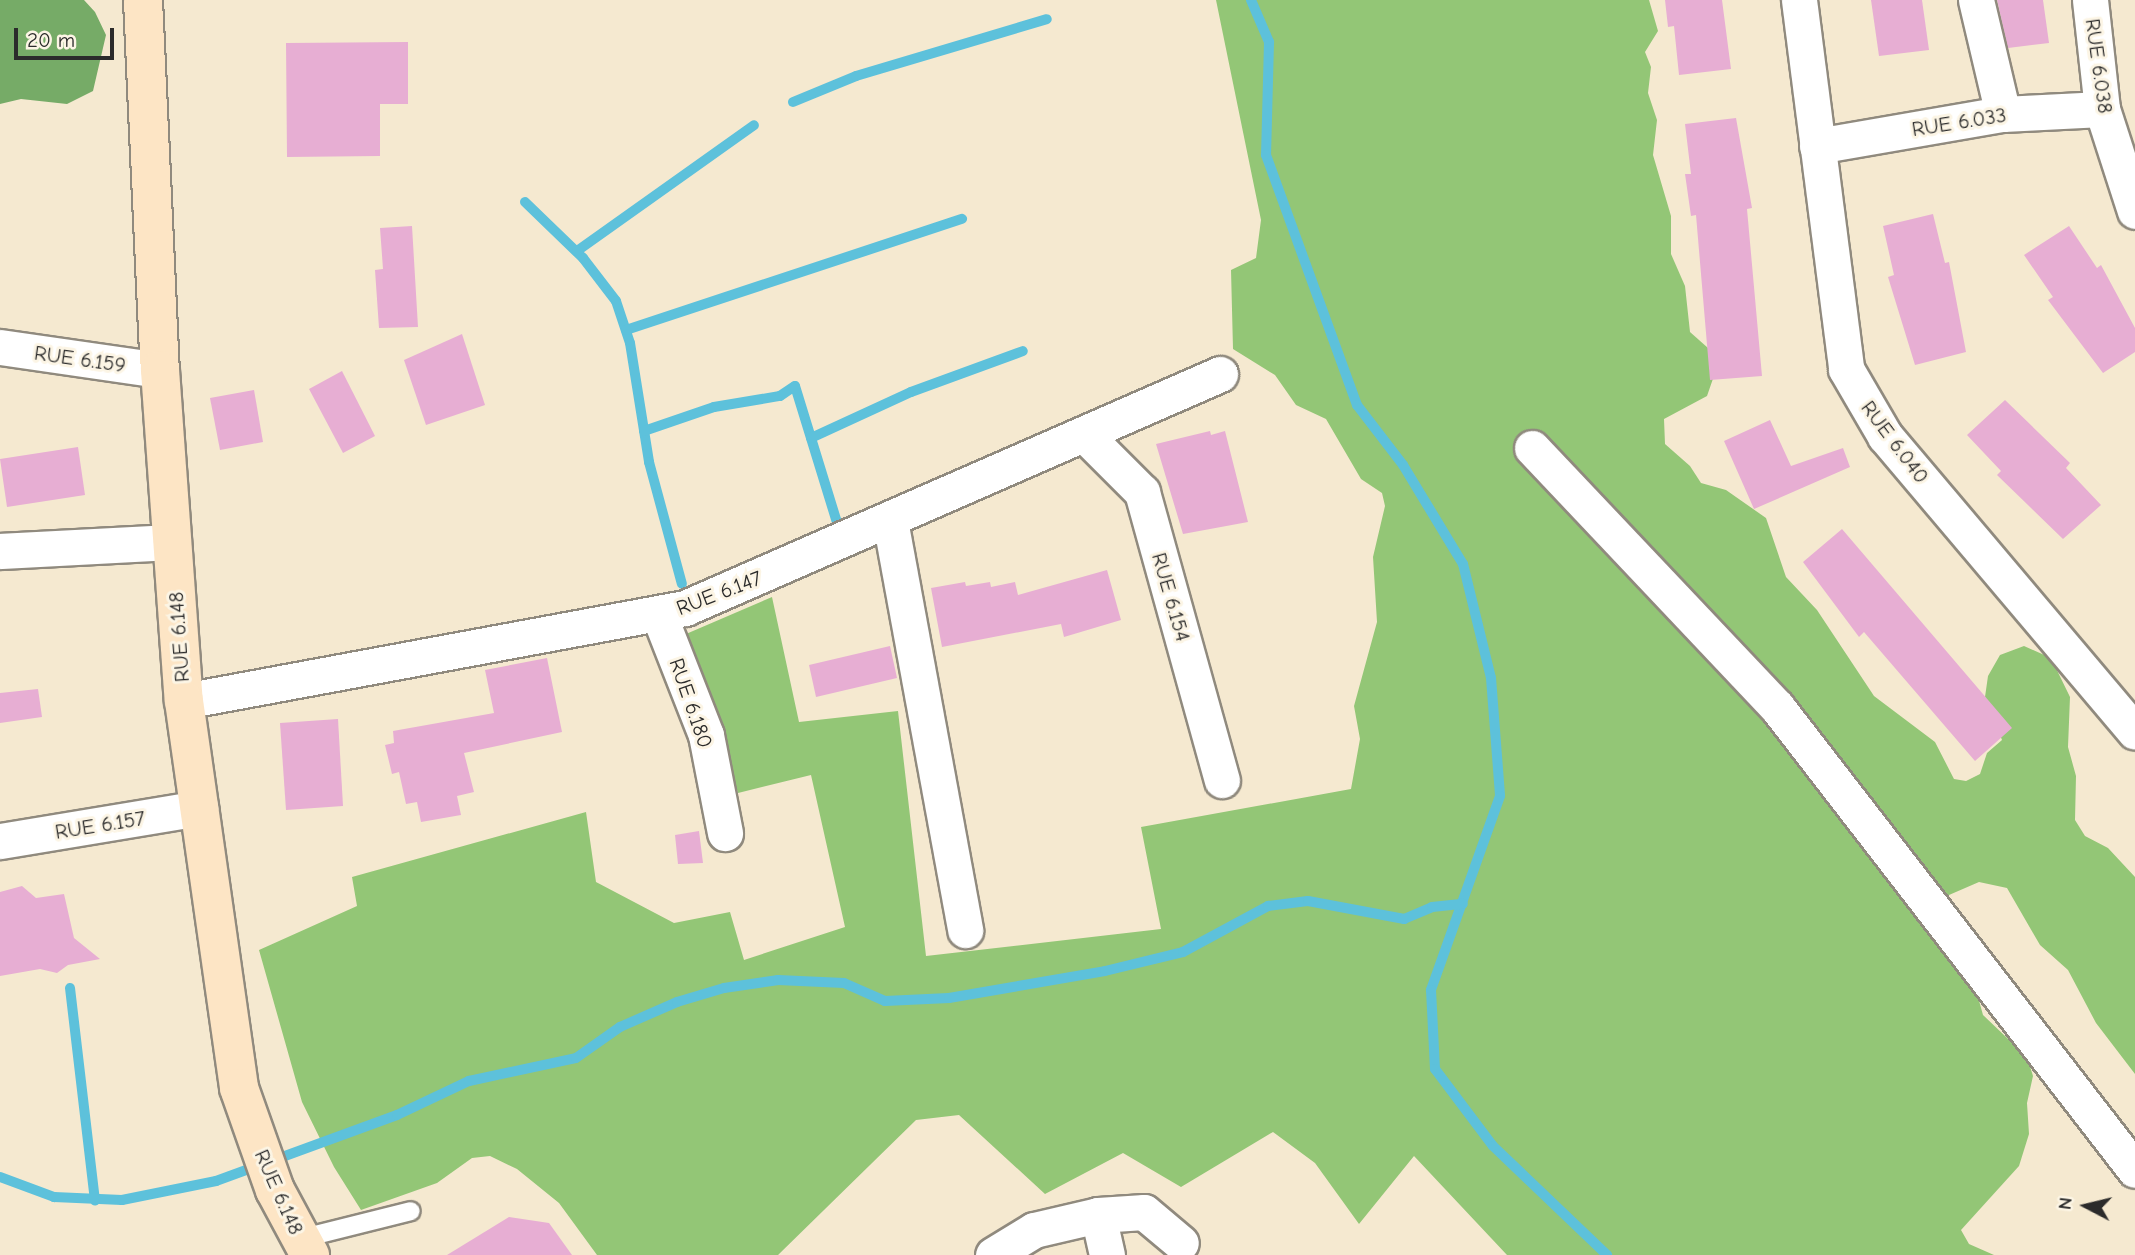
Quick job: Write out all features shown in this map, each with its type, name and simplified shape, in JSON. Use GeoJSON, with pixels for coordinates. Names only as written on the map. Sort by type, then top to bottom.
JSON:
{"type":"FeatureCollection","features":[{"type":"Feature","properties":{"kind":"street","name":"RUE 6.148"},"geometry":{"type":"LineString","coordinates":[[143,0],[160,370],[184,701],[229,1032],[253,1133],[275,1190],[305,1247]]}},
{"type":"Feature","properties":{"kind":"street","name":"RUE 6.040"},"geometry":{"type":"LineString","coordinates":[[1799,0],[1846,369],[1867,410],[2135,732]]}},
{"type":"Feature","properties":{"kind":"street"},"geometry":{"type":"LineString","coordinates":[[1976,0],[2003,114]]}},
{"type":"Feature","properties":{"kind":"street","name":"RUE 6.038"},"geometry":{"type":"LineString","coordinates":[[2090,0],[2102,109],[2135,211]]}},
{"type":"Feature","properties":{"kind":"street","name":"RUE 6.033"},"geometry":{"type":"LineString","coordinates":[[1817,146],[2003,114],[2102,109]]}},
{"type":"Feature","properties":{"kind":"street","name":"RUE 6.159"},"geometry":{"type":"LineString","coordinates":[[0,347],[160,370]]}},
{"type":"Feature","properties":{"kind":"street","name":"RUE 6.147"},"geometry":{"type":"LineString","coordinates":[[184,701],[659,615],[730,591],[1220,374]]}},
{"type":"Feature","properties":{"kind":"street","name":"RUE 6.154"},"geometry":{"type":"LineString","coordinates":[[1084,434],[1142,492],[1222,780]]}},
{"type":"Feature","properties":{"kind":"street"},"geometry":{"type":"LineString","coordinates":[[1532,448],[1777,707],[2135,1170]]}},
{"type":"Feature","properties":{"kind":"street"},"geometry":{"type":"LineString","coordinates":[[890,520],[965,930]]}},
{"type":"Feature","properties":{"kind":"street"},"geometry":{"type":"LineString","coordinates":[[0,551],[173,542]]}},
{"type":"Feature","properties":{"kind":"street","name":"RUE 6.180"},"geometry":{"type":"LineString","coordinates":[[659,615],[706,735],[725,834]]}},
{"type":"Feature","properties":{"kind":"street","name":"RUE 6.157"},"geometry":{"type":"LineString","coordinates":[[0,841],[200,808]]}},
{"type":"Feature","properties":{"kind":"street"},"geometry":{"type":"LineString","coordinates":[[993,1255],[1034,1230],[1098,1215],[1144,1212],[1181,1243]]}},
{"type":"Feature","properties":{"kind":"street"},"geometry":{"type":"LineString","coordinates":[[1098,1215],[1107,1255]]}},
{"type":"Feature","properties":{"kind":"lane"},"geometry":{"type":"LineString","coordinates":[[305,1247],[411,1211]]}},
{"type":"Feature","properties":{"kind":"green space"},"geometry":{"type":"Polygon","coordinates":[[[0,0],[84,0],[95,12],[106,35],[93,91],[67,104],[21,99],[0,104],[0,0]]]}},
{"type":"Feature","properties":{"kind":"green space"},"geometry":{"type":"Polygon","coordinates":[[[1216,0],[1649,0],[1658,31],[1645,52],[1651,67],[1648,93],[1657,120],[1653,155],[1671,216],[1671,254],[1685,286],[1690,332],[1708,348],[1716,370],[1707,396],[1664,419],[1665,444],[1690,466],[1701,483],[1726,490],[1766,518],[1786,577],[1817,610],[1874,696],[1935,742],[1954,779],[1966,781],[1980,774],[1987,753],[2002,740],[1985,697],[1988,676],[2000,655],[2024,646],[2051,658],[2070,697],[2068,747],[2076,776],[2075,820],[2085,836],[2108,848],[2135,877],[2135,1074],[2096,1023],[2068,970],[2040,945],[2007,888],[1979,882],[1949,895],[1940,913],[1982,976],[1978,997],[1983,1015],[2027,1057],[2033,1076],[2027,1103],[2029,1134],[2019,1166],[1961,1230],[1969,1244],[1994,1255],[1507,1255],[1414,1156],[1359,1224],[1315,1163],[1273,1132],[1181,1187],[1123,1153],[1045,1194],[959,1115],[916,1120],[778,1255],[597,1255],[559,1203],[517,1169],[490,1156],[472,1158],[437,1183],[361,1210],[334,1167],[302,1102],[259,950],[357,906],[352,877],[586,812],[596,882],[674,923],[730,912],[744,960],[845,927],[811,775],[738,793],[686,634],[772,597],[799,722],[898,711],[926,956],[1161,929],[1141,827],[1351,789],[1360,739],[1354,706],[1377,622],[1373,557],[1385,506],[1382,493],[1361,479],[1326,419],[1296,405],[1275,375],[1233,349],[1231,270],[1256,258],[1261,220],[1216,0]]]}},
{"type":"Feature","properties":{"kind":"building"},"geometry":{"type":"Polygon","coordinates":[[[1665,0],[1722,0],[1731,69],[1679,75],[1674,26],[1668,27],[1665,0]]]}},
{"type":"Feature","properties":{"kind":"building"},"geometry":{"type":"Polygon","coordinates":[[[1871,0],[1922,0],[1929,50],[1879,56],[1871,0]]]}},
{"type":"Feature","properties":{"kind":"building"},"geometry":{"type":"Polygon","coordinates":[[[1997,0],[2043,0],[2049,43],[2008,48],[1997,0]]]}},
{"type":"Feature","properties":{"kind":"building"},"geometry":{"type":"Polygon","coordinates":[[[408,42],[408,104],[380,104],[380,156],[287,157],[286,43],[408,42]]]}},
{"type":"Feature","properties":{"kind":"building"},"geometry":{"type":"Polygon","coordinates":[[[1736,118],[1752,208],[1747,209],[1762,376],[1710,380],[1696,215],[1691,216],[1685,174],[1691,174],[1685,124],[1736,118]]]}},
{"type":"Feature","properties":{"kind":"building"},"geometry":{"type":"Polygon","coordinates":[[[1933,214],[1945,263],[1949,262],[1966,352],[1915,365],[1888,277],[1894,275],[1883,226],[1933,214]]]}},
{"type":"Feature","properties":{"kind":"building"},"geometry":{"type":"Polygon","coordinates":[[[412,226],[418,327],[379,328],[375,270],[383,269],[380,228],[412,226]]]}},
{"type":"Feature","properties":{"kind":"building"},"geometry":{"type":"Polygon","coordinates":[[[2069,226],[2097,268],[2101,265],[2135,328],[2135,352],[2103,373],[2048,300],[2053,297],[2024,255],[2069,226]]]}},
{"type":"Feature","properties":{"kind":"building"},"geometry":{"type":"Polygon","coordinates":[[[462,334],[485,405],[426,425],[404,360],[462,334]]]}},
{"type":"Feature","properties":{"kind":"building"},"geometry":{"type":"Polygon","coordinates":[[[342,371],[375,436],[343,453],[309,389],[342,371]]]}},
{"type":"Feature","properties":{"kind":"building"},"geometry":{"type":"Polygon","coordinates":[[[254,390],[263,442],[220,450],[210,398],[254,390]]]}},
{"type":"Feature","properties":{"kind":"building"},"geometry":{"type":"Polygon","coordinates":[[[2005,400],[2070,463],[2066,468],[2101,505],[2063,539],[1997,475],[2001,471],[1967,435],[2005,400]]]}},
{"type":"Feature","properties":{"kind":"building"},"geometry":{"type":"Polygon","coordinates":[[[1770,420],[1791,466],[1843,448],[1850,467],[1754,509],[1724,441],[1770,420]]]}},
{"type":"Feature","properties":{"kind":"building"},"geometry":{"type":"Polygon","coordinates":[[[1210,431],[1211,435],[1225,431],[1248,522],[1183,534],[1156,444],[1210,431]]]}},
{"type":"Feature","properties":{"kind":"building"},"geometry":{"type":"Polygon","coordinates":[[[78,447],[85,495],[7,507],[0,459],[78,447]]]}},
{"type":"Feature","properties":{"kind":"building"},"geometry":{"type":"Polygon","coordinates":[[[1842,529],[2012,728],[1975,761],[1864,632],[1859,637],[1803,562],[1842,529]]]}},
{"type":"Feature","properties":{"kind":"building"},"geometry":{"type":"Polygon","coordinates":[[[1107,570],[1121,620],[1064,637],[1061,624],[942,647],[931,588],[965,582],[966,586],[990,582],[991,587],[1015,582],[1018,595],[1107,570]]]}},
{"type":"Feature","properties":{"kind":"building"},"geometry":{"type":"Polygon","coordinates":[[[890,646],[897,678],[816,697],[809,665],[890,646]]]}},
{"type":"Feature","properties":{"kind":"building"},"geometry":{"type":"Polygon","coordinates":[[[547,658],[562,732],[464,753],[474,792],[457,796],[461,815],[421,822],[417,802],[406,804],[399,772],[392,774],[385,745],[394,743],[393,731],[494,713],[485,670],[547,658]]]}},
{"type":"Feature","properties":{"kind":"building"},"geometry":{"type":"Polygon","coordinates":[[[38,689],[42,717],[0,723],[0,693],[38,689]]]}},
{"type":"Feature","properties":{"kind":"building"},"geometry":{"type":"Polygon","coordinates":[[[338,719],[343,806],[286,810],[280,723],[338,719]]]}},
{"type":"Feature","properties":{"kind":"building"},"geometry":{"type":"Polygon","coordinates":[[[699,831],[703,863],[678,864],[675,835],[699,831]]]}},
{"type":"Feature","properties":{"kind":"building"},"geometry":{"type":"Polygon","coordinates":[[[22,886],[36,898],[64,894],[74,938],[100,959],[68,965],[57,973],[40,969],[0,976],[0,892],[22,886]]]}},
{"type":"Feature","properties":{"kind":"building"},"geometry":{"type":"Polygon","coordinates":[[[509,1217],[549,1223],[572,1255],[447,1255],[509,1217]]]}},
{"type":"Feature","properties":{"kind":"waterway"},"geometry":{"type":"LineString","coordinates":[[1251,0],[1269,42],[1266,155],[1357,405],[1403,465],[1463,564],[1491,678],[1500,796],[1431,990],[1435,1069],[1493,1146],[1607,1255]]}},
{"type":"Feature","properties":{"kind":"waterway"},"geometry":{"type":"LineString","coordinates":[[793,102],[856,76],[1047,19]]}},
{"type":"Feature","properties":{"kind":"waterway"},"geometry":{"type":"LineString","coordinates":[[577,251],[754,125]]}},
{"type":"Feature","properties":{"kind":"waterway"},"geometry":{"type":"LineString","coordinates":[[525,202],[583,258],[616,301],[630,343],[649,462],[682,584]]}},
{"type":"Feature","properties":{"kind":"waterway"},"geometry":{"type":"LineString","coordinates":[[626,330],[962,219]]}},
{"type":"Feature","properties":{"kind":"waterway"},"geometry":{"type":"LineString","coordinates":[[811,438],[911,392],[1023,351]]}},
{"type":"Feature","properties":{"kind":"waterway"},"geometry":{"type":"LineString","coordinates":[[644,431],[714,407],[780,396],[795,386],[838,526]]}},
{"type":"Feature","properties":{"kind":"waterway"},"geometry":{"type":"LineString","coordinates":[[274,1160],[397,1115],[469,1081],[576,1058],[620,1027],[677,1002],[724,988],[778,980],[844,983],[885,1001],[949,998],[1105,971],[1183,952],[1268,906],[1308,901],[1404,919],[1432,907],[1463,904]]}},
{"type":"Feature","properties":{"kind":"waterway"},"geometry":{"type":"LineString","coordinates":[[70,988],[95,1201]]}},
{"type":"Feature","properties":{"kind":"waterway"},"geometry":{"type":"LineString","coordinates":[[0,1177],[54,1197],[122,1200],[216,1181],[260,1165]]}}]}
